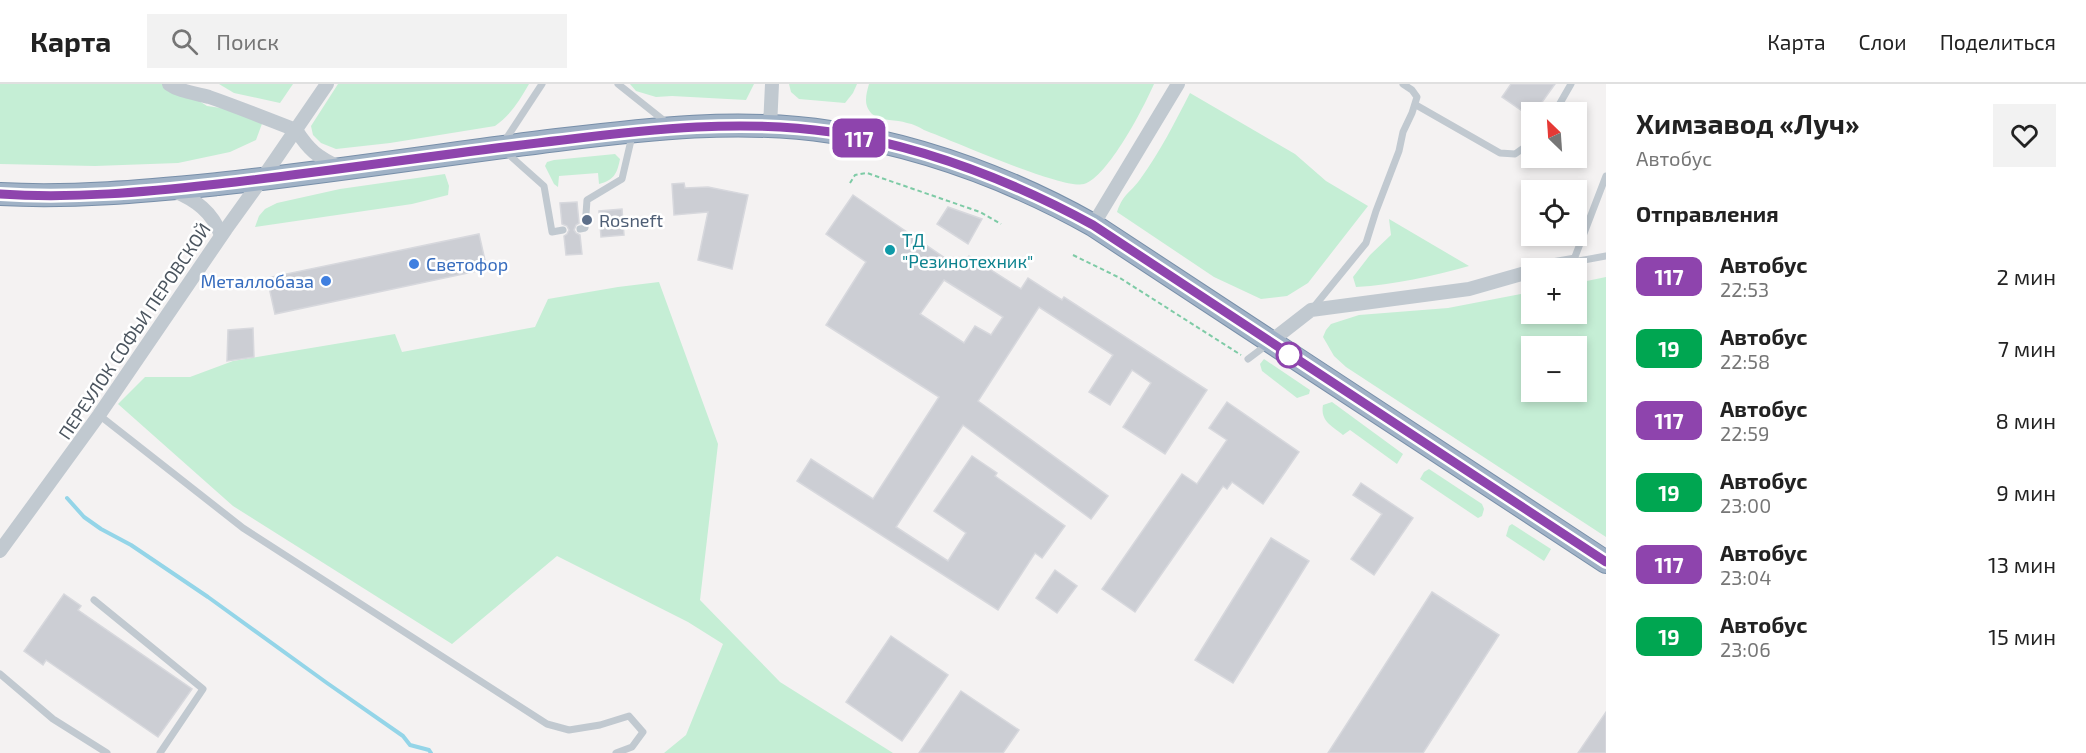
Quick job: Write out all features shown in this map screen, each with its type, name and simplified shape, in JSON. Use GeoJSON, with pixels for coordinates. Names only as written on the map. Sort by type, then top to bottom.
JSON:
{"type":"FeatureCollection","features":[{"type":"Feature","properties":{"kind":"highway"},"geometry":{"type":"LineString","coordinates":[[0,194],[64,196],[168,189],[343,169],[633,131],[674,128],[770,127],[828,132],[888,143],[934,156],[1028,192],[1093,225],[1606,562]]}},
{"type":"Feature","properties":{"kind":"street"},"geometry":{"type":"LineString","coordinates":[[169,84],[175,88],[194,88],[296,130],[308,148],[322,160],[343,169]]}},
{"type":"Feature","properties":{"kind":"street","name":"ПЕРЕУЛОК СОФЬИ ПЕРОВСКОЙ"},"geometry":{"type":"LineString","coordinates":[[0,551],[99,415],[327,84]]}},
{"type":"Feature","properties":{"kind":"street"},"geometry":{"type":"LineString","coordinates":[[770,127],[772,84]]}},
{"type":"Feature","properties":{"kind":"street"},"geometry":{"type":"LineString","coordinates":[[1093,225],[1178,84]]}},
{"type":"Feature","properties":{"kind":"street"},"geometry":{"type":"LineString","coordinates":[[168,189],[191,198],[208,212],[216,222],[221,235]]}},
{"type":"Feature","properties":{"kind":"street"},"geometry":{"type":"LineString","coordinates":[[1270,342],[1311,310],[1469,289],[1521,273]]}},
{"type":"Feature","properties":{"kind":"lane"},"geometry":{"type":"LineString","coordinates":[[542,84],[501,147],[544,186],[552,232],[563,230]]}},
{"type":"Feature","properties":{"kind":"lane"},"geometry":{"type":"LineString","coordinates":[[618,84],[674,128]]}},
{"type":"Feature","properties":{"kind":"lane"},"geometry":{"type":"LineString","coordinates":[[1311,310],[1366,243],[1399,151],[1403,132],[1416,105],[1417,97],[1403,84]]}},
{"type":"Feature","properties":{"kind":"lane"},"geometry":{"type":"LineString","coordinates":[[1561,102],[1571,84]]}},
{"type":"Feature","properties":{"kind":"lane"},"geometry":{"type":"LineString","coordinates":[[1416,105],[1500,153],[1515,154],[1521,150]]}},
{"type":"Feature","properties":{"kind":"lane"},"geometry":{"type":"LineString","coordinates":[[580,229],[585,228],[587,200],[622,179],[633,131]]}},
{"type":"Feature","properties":{"kind":"lane"},"geometry":{"type":"LineString","coordinates":[[1575,258],[1606,176]]}},
{"type":"Feature","properties":{"kind":"lane"},"geometry":{"type":"LineString","coordinates":[[1587,259],[1606,256]]}},
{"type":"Feature","properties":{"kind":"lane"},"geometry":{"type":"LineString","coordinates":[[1248,358],[1270,342]]}},
{"type":"Feature","properties":{"kind":"lane"},"geometry":{"type":"LineString","coordinates":[[99,415],[243,528],[547,724],[569,730],[600,725],[628,716],[642,732],[632,747],[616,753]]}},
{"type":"Feature","properties":{"kind":"lane"},"geometry":{"type":"LineString","coordinates":[[94,600],[203,688],[160,753]]}},
{"type":"Feature","properties":{"kind":"lane"},"geometry":{"type":"LineString","coordinates":[[0,674],[53,719],[107,753]]}},
{"type":"Feature","properties":{"kind":"path"},"geometry":{"type":"LineString","coordinates":[[850,183],[855,175],[867,173],[980,212],[1000,224]]}},
{"type":"Feature","properties":{"kind":"path"},"geometry":{"type":"LineString","coordinates":[[1073,255],[1120,278],[1248,358]]}},
{"type":"Feature","properties":{"kind":"path"},"geometry":{"type":"LineString","coordinates":[[1234,351],[1239,344]]}},
{"type":"Feature","properties":{"kind":"green space"},"geometry":{"type":"Polygon","coordinates":[[[0,84],[173,84],[207,106],[242,111],[263,121],[256,140],[230,152],[178,163],[95,166],[0,164],[0,84]]]}},
{"type":"Feature","properties":{"kind":"green space"},"geometry":{"type":"Polygon","coordinates":[[[219,84],[293,84],[280,103],[234,93],[219,84]]]}},
{"type":"Feature","properties":{"kind":"green space"},"geometry":{"type":"Polygon","coordinates":[[[338,84],[529,84],[510,112],[495,126],[336,149],[321,143],[313,135],[311,126],[338,84]]]}},
{"type":"Feature","properties":{"kind":"green space"},"geometry":{"type":"Polygon","coordinates":[[[630,84],[754,84],[746,100],[656,97],[636,91],[630,84]]]}},
{"type":"Feature","properties":{"kind":"green space"},"geometry":{"type":"Polygon","coordinates":[[[789,84],[857,84],[845,103],[799,99],[791,92],[789,84]]]}},
{"type":"Feature","properties":{"kind":"green space"},"geometry":{"type":"Polygon","coordinates":[[[869,84],[1154,84],[1134,124],[1104,169],[1084,184],[1072,184],[1031,172],[914,125],[876,117],[869,111],[866,103],[869,84]]]}},
{"type":"Feature","properties":{"kind":"green space"},"geometry":{"type":"Polygon","coordinates":[[[1190,93],[1295,154],[1326,181],[1368,206],[1308,283],[1287,296],[1261,299],[1214,277],[1117,212],[1125,197],[1155,158],[1190,93]]]}},
{"type":"Feature","properties":{"kind":"green space"},"geometry":{"type":"Polygon","coordinates":[[[615,154],[620,159],[616,172],[608,181],[599,184],[598,173],[559,176],[558,187],[554,184],[545,166],[547,162],[554,160],[615,154]]]}},
{"type":"Feature","properties":{"kind":"green space"},"geometry":{"type":"Polygon","coordinates":[[[445,174],[449,186],[448,195],[412,204],[255,227],[259,216],[265,209],[277,203],[340,189],[445,174]]]}},
{"type":"Feature","properties":{"kind":"green space"},"geometry":{"type":"Polygon","coordinates":[[[1389,219],[1469,266],[1413,279],[1356,287],[1353,277],[1370,255],[1391,235],[1389,219]]]}},
{"type":"Feature","properties":{"kind":"green space"},"geometry":{"type":"Polygon","coordinates":[[[1606,277],[1606,537],[1346,367],[1334,356],[1323,337],[1331,324],[1359,315],[1448,308],[1521,294],[1521,324],[1587,324],[1587,281],[1606,277]]]}},
{"type":"Feature","properties":{"kind":"green space"},"geometry":{"type":"Polygon","coordinates":[[[659,282],[718,444],[700,600],[780,682],[893,753],[664,753],[686,735],[723,644],[688,622],[557,556],[452,644],[233,506],[118,404],[145,377],[190,377],[233,361],[395,334],[402,352],[535,327],[548,299],[659,282]]]}},
{"type":"Feature","properties":{"kind":"green space"},"geometry":{"type":"Polygon","coordinates":[[[1264,359],[1310,390],[1309,394],[1297,398],[1262,371],[1260,364],[1264,359]]]}},
{"type":"Feature","properties":{"kind":"green space"},"geometry":{"type":"Polygon","coordinates":[[[1332,402],[1403,454],[1397,464],[1350,430],[1343,435],[1331,426],[1323,415],[1323,405],[1332,402]]]}},
{"type":"Feature","properties":{"kind":"green space"},"geometry":{"type":"Polygon","coordinates":[[[1429,469],[1482,504],[1484,509],[1482,516],[1478,518],[1420,479],[1429,469]]]}},
{"type":"Feature","properties":{"kind":"green space"},"geometry":{"type":"Polygon","coordinates":[[[1512,524],[1551,549],[1544,561],[1506,536],[1512,524]]]}},
{"type":"Feature","properties":{"kind":"building"},"geometry":{"type":"Polygon","coordinates":[[[1511,84],[1555,84],[1542,102],[1521,102],[1521,110],[1502,97],[1511,84]]]}},
{"type":"Feature","properties":{"kind":"building"},"geometry":{"type":"Polygon","coordinates":[[[684,183],[685,188],[708,187],[748,195],[732,269],[698,260],[708,212],[674,215],[672,184],[684,183]]]}},
{"type":"Feature","properties":{"kind":"building"},"geometry":{"type":"Polygon","coordinates":[[[853,195],[961,269],[969,256],[1021,289],[1028,278],[1062,300],[1064,297],[1207,390],[1165,454],[1123,427],[1151,383],[1132,370],[1110,405],[1089,392],[1113,355],[1039,307],[978,401],[1108,496],[1091,519],[963,425],[896,527],[948,561],[966,533],[934,511],[972,456],[997,473],[995,476],[1065,526],[1042,558],[1035,553],[998,610],[797,481],[811,459],[873,499],[939,397],[826,325],[866,262],[826,234],[853,195]],[[944,280],[920,314],[964,343],[975,326],[991,335],[1003,317],[944,280]]]}},
{"type":"Feature","properties":{"kind":"building"},"geometry":{"type":"Polygon","coordinates":[[[577,202],[579,223],[574,230],[580,235],[582,254],[566,255],[564,236],[569,230],[562,224],[560,203],[577,202]]]}},
{"type":"Feature","properties":{"kind":"building"},"geometry":{"type":"Polygon","coordinates":[[[948,207],[982,219],[968,244],[937,224],[948,207]]]}},
{"type":"Feature","properties":{"kind":"building"},"geometry":{"type":"Polygon","coordinates":[[[622,209],[624,235],[601,237],[599,211],[622,209]]]}},
{"type":"Feature","properties":{"kind":"building"},"geometry":{"type":"Polygon","coordinates":[[[479,234],[487,269],[275,314],[267,278],[479,234]]]}},
{"type":"Feature","properties":{"kind":"building"},"geometry":{"type":"Polygon","coordinates":[[[253,328],[254,357],[227,361],[228,330],[253,328]]]}},
{"type":"Feature","properties":{"kind":"building"},"geometry":{"type":"Polygon","coordinates":[[[1227,402],[1299,452],[1263,504],[1232,482],[1227,489],[1223,486],[1135,612],[1102,589],[1182,474],[1197,484],[1227,440],[1209,428],[1227,402]]]}},
{"type":"Feature","properties":{"kind":"building"},"geometry":{"type":"Polygon","coordinates":[[[1361,483],[1413,518],[1374,575],[1351,559],[1382,514],[1353,495],[1361,483]]]}},
{"type":"Feature","properties":{"kind":"building"},"geometry":{"type":"Polygon","coordinates":[[[1271,538],[1309,561],[1233,683],[1195,660],[1271,538]]]}},
{"type":"Feature","properties":{"kind":"building"},"geometry":{"type":"Polygon","coordinates":[[[1055,570],[1077,586],[1057,613],[1036,598],[1055,570]]]}},
{"type":"Feature","properties":{"kind":"building"},"geometry":{"type":"Polygon","coordinates":[[[1432,592],[1499,635],[1423,753],[1328,753],[1432,592]]]}},
{"type":"Feature","properties":{"kind":"building"},"geometry":{"type":"Polygon","coordinates":[[[64,594],[81,606],[78,610],[192,689],[158,737],[46,660],[43,665],[24,651],[64,594]]]}},
{"type":"Feature","properties":{"kind":"building"},"geometry":{"type":"Polygon","coordinates":[[[891,636],[948,675],[902,741],[846,702],[891,636]]]}},
{"type":"Feature","properties":{"kind":"building"},"geometry":{"type":"Polygon","coordinates":[[[961,691],[1019,730],[1003,753],[919,753],[961,691]]]}},
{"type":"Feature","properties":{"kind":"building"},"geometry":{"type":"Polygon","coordinates":[[[1606,712],[1606,753],[1578,753],[1606,712]]]}},
{"type":"Feature","properties":{"kind":"waterway"},"geometry":{"type":"LineString","coordinates":[[67,498],[84,517],[101,529],[131,545],[208,597],[403,736],[410,745],[429,750],[431,753]]}},
{"type":"Feature","properties":{"kind":"bus line","name":"117"},"geometry":{"type":"LineString","coordinates":[[0,194],[64,196],[168,189],[271,178],[633,131],[674,128],[770,127],[828,132],[888,143],[981,172],[1055,204],[1093,225],[1606,562]]}},
{"type":"Feature","properties":{"kind":"place","name":"Rosneft"},"geometry":{"type":"Point","coordinates":[587,220]}},
{"type":"Feature","properties":{"kind":"place","name":"ТД \"Резинотехник\""},"geometry":{"type":"Point","coordinates":[890,250]}},
{"type":"Feature","properties":{"kind":"place","name":"Светофор"},"geometry":{"type":"Point","coordinates":[414,264]}},
{"type":"Feature","properties":{"kind":"place","name":"Металлобаза"},"geometry":{"type":"Point","coordinates":[326,281]}}]}
